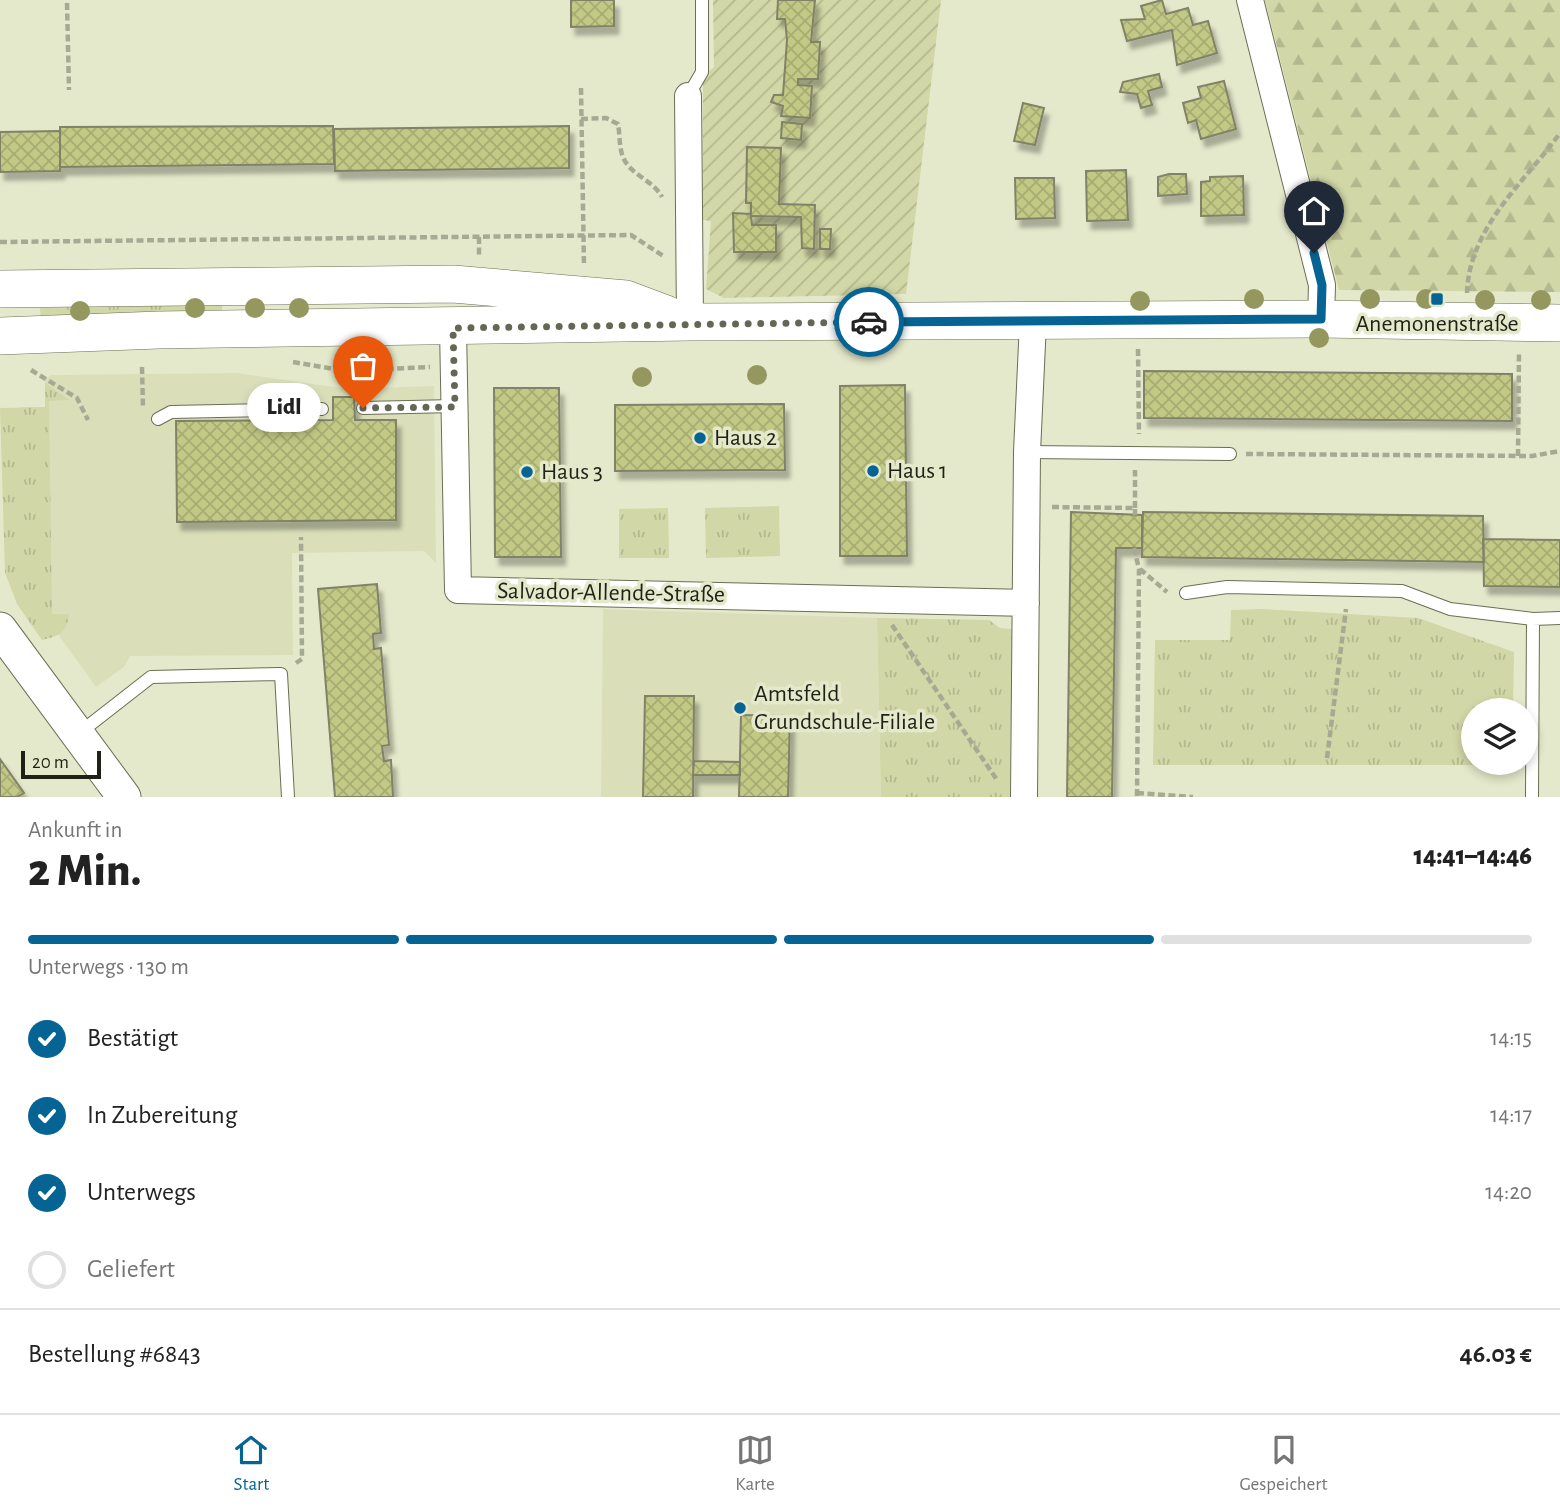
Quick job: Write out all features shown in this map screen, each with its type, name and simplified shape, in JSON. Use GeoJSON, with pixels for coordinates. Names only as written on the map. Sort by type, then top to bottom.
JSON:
{"type":"FeatureCollection","features":[{"type":"Feature","properties":{"kind":"main road"},"geometry":{"type":"LineString","coordinates":[[0,289],[453,316]]}},
{"type":"Feature","properties":{"kind":"main road"},"geometry":{"type":"LineString","coordinates":[[0,336],[453,316],[626,299],[690,323],[1321,319],[1560,323]]}},
{"type":"Feature","properties":{"kind":"street"},"geometry":{"type":"LineString","coordinates":[[1250,0],[1322,285],[1321,319]]}},
{"type":"Feature","properties":{"kind":"street"},"geometry":{"type":"LineString","coordinates":[[688,96],[690,323]]}},
{"type":"Feature","properties":{"kind":"street","name":"Salvador-Allende-Straße"},"geometry":{"type":"LineString","coordinates":[[453,316],[458,590],[1026,603]]}},
{"type":"Feature","properties":{"kind":"street"},"geometry":{"type":"LineString","coordinates":[[1024,795],[1027,452],[1033,322]]}},
{"type":"Feature","properties":{"kind":"street"},"geometry":{"type":"LineString","coordinates":[[0,629],[124,797]]}},
{"type":"Feature","properties":{"kind":"lane"},"geometry":{"type":"LineString","coordinates":[[688,96],[702,72],[702,0]]}},
{"type":"Feature","properties":{"kind":"lane"},"geometry":{"type":"LineString","coordinates":[[363,408],[455,407]]}},
{"type":"Feature","properties":{"kind":"lane"},"geometry":{"type":"LineString","coordinates":[[158,419],[171,412],[322,409]]}},
{"type":"Feature","properties":{"kind":"lane"},"geometry":{"type":"LineString","coordinates":[[1027,452],[1230,454]]}},
{"type":"Feature","properties":{"kind":"lane"},"geometry":{"type":"LineString","coordinates":[[1186,593],[1227,587],[1402,591],[1450,609],[1533,619],[1560,618]]}},
{"type":"Feature","properties":{"kind":"lane"},"geometry":{"type":"LineString","coordinates":[[1532,797],[1533,619]]}},
{"type":"Feature","properties":{"kind":"lane"},"geometry":{"type":"LineString","coordinates":[[77,734],[152,677],[281,674],[288,797]]}},
{"type":"Feature","properties":{"kind":"path"},"geometry":{"type":"LineString","coordinates":[[67,3],[69,90]]}},
{"type":"Feature","properties":{"kind":"path"},"geometry":{"type":"LineString","coordinates":[[581,88],[584,267]]}},
{"type":"Feature","properties":{"kind":"path"},"geometry":{"type":"LineString","coordinates":[[581,119],[606,118],[618,124],[622,156],[628,165],[657,188],[663,207]]}},
{"type":"Feature","properties":{"kind":"path"},"geometry":{"type":"LineString","coordinates":[[1466,321],[1467,284],[1473,260],[1490,221],[1560,133]]}},
{"type":"Feature","properties":{"kind":"path"},"geometry":{"type":"LineString","coordinates":[[0,242],[631,235],[689,272]]}},
{"type":"Feature","properties":{"kind":"path"},"geometry":{"type":"LineString","coordinates":[[285,360],[346,371],[428,368],[453,316]]}},
{"type":"Feature","properties":{"kind":"path"},"geometry":{"type":"LineString","coordinates":[[1135,515],[1138,321]]}},
{"type":"Feature","properties":{"kind":"path"},"geometry":{"type":"LineString","coordinates":[[1518,456],[1520,322]]}},
{"type":"Feature","properties":{"kind":"path"},"geometry":{"type":"LineString","coordinates":[[142,367],[143,419]]}},
{"type":"Feature","properties":{"kind":"path"},"geometry":{"type":"LineString","coordinates":[[31,370],[77,398],[88,420]]}},
{"type":"Feature","properties":{"kind":"path"},"geometry":{"type":"LineString","coordinates":[[1230,454],[1518,456],[1560,451]]}},
{"type":"Feature","properties":{"kind":"path"},"geometry":{"type":"LineString","coordinates":[[1027,506],[1135,508]]}},
{"type":"Feature","properties":{"kind":"path"},"geometry":{"type":"LineString","coordinates":[[281,674],[302,659],[301,537]]}},
{"type":"Feature","properties":{"kind":"path"},"geometry":{"type":"LineString","coordinates":[[1134,548],[1139,569],[1137,795],[1193,797]]}},
{"type":"Feature","properties":{"kind":"path"},"geometry":{"type":"LineString","coordinates":[[1139,569],[1164,592],[1186,593]]}},
{"type":"Feature","properties":{"kind":"path"},"geometry":{"type":"LineString","coordinates":[[1327,758],[1348,590]]}},
{"type":"Feature","properties":{"kind":"path"},"geometry":{"type":"LineString","coordinates":[[887,599],[891,625],[1003,789],[1024,795]]}},
{"type":"Feature","properties":{"kind":"shaded area"},"geometry":{"type":"Polygon","coordinates":[[[237,373],[348,389],[434,386],[436,563],[424,551],[292,553],[293,655],[130,656],[124,667],[96,687],[44,615],[19,407],[45,407],[45,380],[51,375],[237,373]]]}},
{"type":"Feature","properties":{"kind":"shaded area","name":"Amtsfeld Grundschule-Filiale"},"geometry":{"type":"Polygon","coordinates":[[[603,609],[877,618],[881,797],[601,797],[603,609]]]}},
{"type":"Feature","properties":{"kind":"green space"},"geometry":{"type":"Polygon","coordinates":[[[713,0],[941,0],[906,294],[724,298],[706,289],[711,221],[703,220],[703,76],[714,67],[713,0]]]}},
{"type":"Feature","properties":{"kind":"green space"},"geometry":{"type":"Polygon","coordinates":[[[1265,0],[1560,0],[1560,292],[1339,290],[1265,0]]]}},
{"type":"Feature","properties":{"kind":"green space"},"geometry":{"type":"Polygon","coordinates":[[[222,304],[222,313],[41,319],[40,308],[222,304]]]}},
{"type":"Feature","properties":{"kind":"green space"},"geometry":{"type":"Polygon","coordinates":[[[45,383],[69,400],[49,401],[52,614],[69,614],[61,633],[42,640],[17,604],[5,573],[0,408],[45,407],[45,383]]]}},
{"type":"Feature","properties":{"kind":"green space"},"geometry":{"type":"Polygon","coordinates":[[[779,506],[780,556],[706,558],[705,508],[779,506]]]}},
{"type":"Feature","properties":{"kind":"green space"},"geometry":{"type":"Polygon","coordinates":[[[668,508],[669,558],[619,558],[619,509],[668,508]]]}},
{"type":"Feature","properties":{"kind":"green space"},"geometry":{"type":"Polygon","coordinates":[[[1263,609],[1418,618],[1514,652],[1513,698],[1461,698],[1461,765],[1153,765],[1155,640],[1230,640],[1231,610],[1263,609]]]}},
{"type":"Feature","properties":{"kind":"green space"},"geometry":{"type":"Polygon","coordinates":[[[877,618],[989,620],[1000,628],[1012,629],[1010,797],[881,797],[877,618]]]}},
{"type":"Feature","properties":{"kind":"building"},"geometry":{"type":"Polygon","coordinates":[[[571,0],[614,0],[614,26],[571,27],[571,0]]]}},
{"type":"Feature","properties":{"kind":"building"},"geometry":{"type":"Polygon","coordinates":[[[778,0],[815,0],[811,42],[820,42],[818,79],[798,79],[798,85],[812,86],[810,118],[781,116],[783,106],[771,102],[774,95],[783,95],[787,40],[785,19],[777,19],[778,0]]]}},
{"type":"Feature","properties":{"kind":"building"},"geometry":{"type":"Polygon","coordinates":[[[1162,0],[1166,14],[1188,8],[1193,25],[1208,21],[1217,53],[1177,65],[1172,30],[1127,41],[1121,20],[1145,19],[1141,6],[1162,0]]]}},
{"type":"Feature","properties":{"kind":"building"},"geometry":{"type":"Polygon","coordinates":[[[1159,74],[1162,87],[1148,91],[1152,105],[1141,108],[1137,94],[1120,92],[1123,82],[1159,74]]]}},
{"type":"Feature","properties":{"kind":"building"},"geometry":{"type":"Polygon","coordinates":[[[1224,81],[1236,129],[1201,139],[1196,120],[1188,123],[1183,103],[1201,98],[1198,87],[1224,81]]]}},
{"type":"Feature","properties":{"kind":"building"},"geometry":{"type":"Polygon","coordinates":[[[1023,103],[1044,108],[1035,145],[1014,141],[1023,103]]]}},
{"type":"Feature","properties":{"kind":"building"},"geometry":{"type":"Polygon","coordinates":[[[782,122],[802,124],[801,140],[781,138],[782,122]]]}},
{"type":"Feature","properties":{"kind":"building"},"geometry":{"type":"Polygon","coordinates":[[[333,126],[334,164],[60,167],[60,127],[333,126]]]}},
{"type":"Feature","properties":{"kind":"building"},"geometry":{"type":"Polygon","coordinates":[[[569,126],[569,168],[335,171],[334,129],[569,126]]]}},
{"type":"Feature","properties":{"kind":"building"},"geometry":{"type":"Polygon","coordinates":[[[60,131],[60,171],[0,172],[0,132],[60,131]]]}},
{"type":"Feature","properties":{"kind":"building"},"geometry":{"type":"Polygon","coordinates":[[[747,147],[781,148],[779,204],[815,205],[814,249],[802,248],[801,217],[751,216],[752,225],[776,225],[776,252],[734,252],[733,213],[751,214],[751,203],[746,203],[747,147]]]}},
{"type":"Feature","properties":{"kind":"building"},"geometry":{"type":"Polygon","coordinates":[[[1126,170],[1128,220],[1087,221],[1086,171],[1126,170]]]}},
{"type":"Feature","properties":{"kind":"building"},"geometry":{"type":"Polygon","coordinates":[[[1186,174],[1187,194],[1158,196],[1158,177],[1186,174]]]}},
{"type":"Feature","properties":{"kind":"building"},"geometry":{"type":"Polygon","coordinates":[[[1243,176],[1244,215],[1201,216],[1201,182],[1210,181],[1210,177],[1243,176]]]}},
{"type":"Feature","properties":{"kind":"building"},"geometry":{"type":"Polygon","coordinates":[[[1015,178],[1054,178],[1055,218],[1016,219],[1015,178]]]}},
{"type":"Feature","properties":{"kind":"building"},"geometry":{"type":"Polygon","coordinates":[[[820,229],[831,229],[830,249],[820,249],[820,229]]]}},
{"type":"Feature","properties":{"kind":"building"},"geometry":{"type":"Polygon","coordinates":[[[1144,371],[1512,374],[1512,421],[1144,418],[1144,371]]]}},
{"type":"Feature","properties":{"kind":"building","name":"Haus 1"},"geometry":{"type":"Polygon","coordinates":[[[905,385],[907,556],[840,556],[840,386],[905,385]]]}},
{"type":"Feature","properties":{"kind":"building","name":"Haus 3"},"geometry":{"type":"Polygon","coordinates":[[[494,388],[559,388],[561,557],[495,557],[494,388]]]}},
{"type":"Feature","properties":{"kind":"building"},"geometry":{"type":"Polygon","coordinates":[[[333,397],[354,397],[355,420],[396,420],[396,520],[177,522],[176,421],[333,420],[333,397]]]}},
{"type":"Feature","properties":{"kind":"building","name":"Haus 2"},"geometry":{"type":"Polygon","coordinates":[[[784,404],[785,470],[615,471],[615,405],[784,404]]]}},
{"type":"Feature","properties":{"kind":"building"},"geometry":{"type":"Polygon","coordinates":[[[1071,512],[1142,515],[1142,548],[1116,548],[1112,797],[1067,797],[1071,512]]]}},
{"type":"Feature","properties":{"kind":"building"},"geometry":{"type":"Polygon","coordinates":[[[1143,512],[1483,516],[1484,562],[1142,557],[1143,512]]]}},
{"type":"Feature","properties":{"kind":"building"},"geometry":{"type":"Polygon","coordinates":[[[1483,539],[1560,540],[1560,587],[1484,586],[1483,539]]]}},
{"type":"Feature","properties":{"kind":"building"},"geometry":{"type":"Polygon","coordinates":[[[377,584],[381,633],[373,634],[374,649],[381,648],[389,745],[382,746],[384,761],[391,760],[393,797],[335,797],[318,589],[377,584]]]}},
{"type":"Feature","properties":{"kind":"building"},"geometry":{"type":"Polygon","coordinates":[[[645,696],[694,696],[693,797],[643,797],[645,696]]]}},
{"type":"Feature","properties":{"kind":"building"},"geometry":{"type":"Polygon","coordinates":[[[741,715],[790,716],[788,797],[739,797],[741,715]]]}},
{"type":"Feature","properties":{"kind":"building"},"geometry":{"type":"Polygon","coordinates":[[[0,759],[24,793],[17,797],[0,797],[0,759]]]}},
{"type":"Feature","properties":{"kind":"building"},"geometry":{"type":"Polygon","coordinates":[[[694,761],[740,762],[740,775],[693,775],[694,761]]]}},
{"type":"Feature","properties":{"kind":"way so far"},"geometry":{"type":"LineString","coordinates":[[363,408],[455,407],[453,328],[869,322]]}},
{"type":"Feature","properties":{"kind":"place","name":"Anemonenstraße"},"geometry":{"type":"Point","coordinates":[1437,299]}},
{"type":"Feature","properties":{"kind":"place","name":"Lidl"},"geometry":{"type":"Point","coordinates":[363,408]}},
{"type":"Feature","properties":{"kind":"place","name":"Haus 2"},"geometry":{"type":"Point","coordinates":[700,438]}},
{"type":"Feature","properties":{"kind":"place","name":"Haus 1"},"geometry":{"type":"Point","coordinates":[873,471]}},
{"type":"Feature","properties":{"kind":"place","name":"Haus 3"},"geometry":{"type":"Point","coordinates":[527,472]}},
{"type":"Feature","properties":{"kind":"place","name":"Amtsfeld Grundschule-Filiale"},"geometry":{"type":"Point","coordinates":[740,708]}},
{"type":"Feature","properties":{"kind":"route"},"geometry":{"type":"LineString","coordinates":[[869,322],[1321,319],[1322,285],[1314,253]]}}]}
